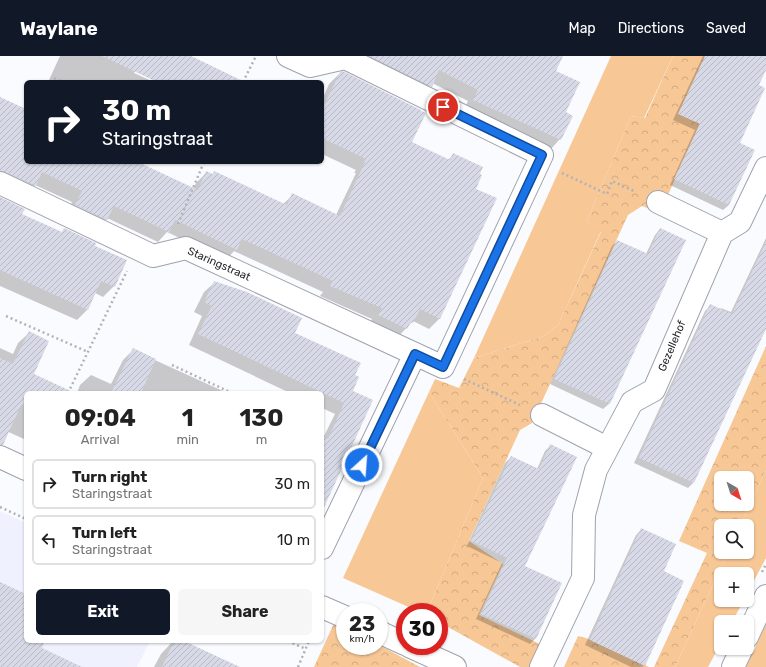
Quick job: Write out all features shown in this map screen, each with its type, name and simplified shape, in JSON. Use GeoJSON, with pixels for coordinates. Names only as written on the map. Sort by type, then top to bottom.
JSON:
{"type":"FeatureCollection","features":[{"type":"Feature","properties":{"kind":"street"},"geometry":{"type":"LineString","coordinates":[[288,56],[310,66],[345,58],[542,155],[443,367]]}},
{"type":"Feature","properties":{"kind":"street"},"geometry":{"type":"LineString","coordinates":[[658,202],[722,233],[740,222],[766,168]]}},
{"type":"Feature","properties":{"kind":"street","name":"Staringstraat"},"geometry":{"type":"LineString","coordinates":[[0,183],[153,256],[186,248],[443,367]]}},
{"type":"Feature","properties":{"kind":"street","name":"Gezellehof"},"geometry":{"type":"LineString","coordinates":[[541,667],[583,578],[584,515],[596,470],[632,402],[654,390],[722,233]]}},
{"type":"Feature","properties":{"kind":"street"},"geometry":{"type":"LineString","coordinates":[[324,544],[415,354]]}},
{"type":"Feature","properties":{"kind":"street"},"geometry":{"type":"LineString","coordinates":[[542,415],[607,448]]}},
{"type":"Feature","properties":{"kind":"street"},"geometry":{"type":"LineString","coordinates":[[0,457],[24,468]]}},
{"type":"Feature","properties":{"kind":"street"},"geometry":{"type":"LineString","coordinates":[[754,622],[766,596]]}},
{"type":"Feature","properties":{"kind":"street"},"geometry":{"type":"LineString","coordinates":[[324,608],[336,613]]}},
{"type":"Feature","properties":{"kind":"street"},"geometry":{"type":"LineString","coordinates":[[429,655],[455,667]]}},
{"type":"Feature","properties":{"kind":"street"},"geometry":{"type":"LineString","coordinates":[[733,667],[739,655]]}},
{"type":"Feature","properties":{"kind":"path"},"geometry":{"type":"LineString","coordinates":[[244,80],[256,56]]}},
{"type":"Feature","properties":{"kind":"path"},"geometry":{"type":"LineString","coordinates":[[54,78],[58,80]]}},
{"type":"Feature","properties":{"kind":"path"},"geometry":{"type":"LineString","coordinates":[[538,162],[607,194],[612,181],[658,202]]}},
{"type":"Feature","properties":{"kind":"path"},"geometry":{"type":"LineString","coordinates":[[165,253],[203,164]]}},
{"type":"Feature","properties":{"kind":"path"},"geometry":{"type":"LineString","coordinates":[[69,391],[121,285],[137,248]]}},
{"type":"Feature","properties":{"kind":"path"},"geometry":{"type":"LineString","coordinates":[[6,316],[88,352]]}},
{"type":"Feature","properties":{"kind":"path"},"geometry":{"type":"LineString","coordinates":[[172,365],[228,391]]}},
{"type":"Feature","properties":{"kind":"path"},"geometry":{"type":"LineString","coordinates":[[443,367],[542,415]]}},
{"type":"Feature","properties":{"kind":"path"},"geometry":{"type":"LineString","coordinates":[[0,507],[24,518]]}},
{"type":"Feature","properties":{"kind":"path"},"geometry":{"type":"LineString","coordinates":[[292,643],[306,649]]}},
{"type":"Feature","properties":{"kind":"path"},"geometry":{"type":"LineString","coordinates":[[298,667],[309,643]]}},
{"type":"Feature","properties":{"kind":"shaded area"},"geometry":{"type":"Polygon","coordinates":[[[0,511],[24,522],[24,643],[149,643],[137,667],[0,667],[0,511]]]}},
{"type":"Feature","properties":{"kind":"green space"},"geometry":{"type":"Polygon","coordinates":[[[611,56],[673,56],[644,118],[631,116],[587,221],[601,231],[558,325],[544,336],[474,358],[611,56]]]}},
{"type":"Feature","properties":{"kind":"green space"},"geometry":{"type":"Polygon","coordinates":[[[673,56],[713,56],[700,123],[660,213],[642,206],[628,215],[532,423],[520,430],[469,541],[503,564],[479,615],[542,645],[533,667],[520,667],[448,627],[448,603],[431,603],[483,478],[429,392],[435,379],[459,388],[474,358],[544,336],[558,325],[601,232],[587,221],[631,116],[645,118],[673,56]]]}},
{"type":"Feature","properties":{"kind":"green space"},"geometry":{"type":"Polygon","coordinates":[[[766,346],[766,470],[754,496],[754,471],[714,471],[714,511],[747,511],[743,519],[714,519],[714,559],[725,559],[721,567],[714,567],[714,582],[675,667],[654,667],[707,553],[679,541],[766,346]]]}},
{"type":"Feature","properties":{"kind":"green space"},"geometry":{"type":"Polygon","coordinates":[[[429,392],[483,478],[431,603],[400,603],[343,578],[429,392]]]}},
{"type":"Feature","properties":{"kind":"green space"},"geometry":{"type":"Polygon","coordinates":[[[766,470],[766,558],[754,581],[754,567],[721,567],[725,559],[754,559],[754,519],[743,519],[747,511],[754,511],[754,496],[766,470]]]}},
{"type":"Feature","properties":{"kind":"green space"},"geometry":{"type":"Polygon","coordinates":[[[714,582],[714,607],[740,607],[736,615],[714,615],[714,655],[708,667],[675,667],[714,582]]]}},
{"type":"Feature","properties":{"kind":"green space"},"geometry":{"type":"Polygon","coordinates":[[[335,621],[336,655],[388,655],[388,650],[420,667],[314,667],[335,621]]]}},
{"type":"Feature","properties":{"kind":"green space"},"geometry":{"type":"Polygon","coordinates":[[[766,624],[766,667],[746,667],[752,655],[754,655],[754,650],[766,624]]]}},
{"type":"Feature","properties":{"kind":"green space"},"geometry":{"type":"Polygon","coordinates":[[[578,636],[586,638],[649,667],[564,667],[578,636]]]}},
{"type":"Feature","properties":{"kind":"building"},"geometry":{"type":"Polygon","coordinates":[[[102,56],[191,56],[241,80],[153,80],[102,56]]]}},
{"type":"Feature","properties":{"kind":"building"},"geometry":{"type":"Polygon","coordinates":[[[369,56],[563,56],[556,71],[580,82],[566,112],[573,116],[561,140],[473,100],[478,90],[439,70],[432,87],[369,56]]]}},
{"type":"Feature","properties":{"kind":"building"},"geometry":{"type":"Polygon","coordinates":[[[705,56],[766,56],[766,70],[759,85],[765,88],[740,143],[755,150],[729,205],[674,179],[700,124],[678,114],[705,56]]]}},
{"type":"Feature","properties":{"kind":"building"},"geometry":{"type":"Polygon","coordinates":[[[343,71],[426,113],[412,142],[450,160],[453,153],[483,167],[480,174],[482,175],[476,189],[497,198],[440,319],[420,309],[413,323],[411,322],[407,329],[378,315],[382,308],[330,286],[333,281],[242,239],[237,250],[175,220],[169,232],[114,206],[107,220],[75,205],[82,191],[42,172],[36,186],[0,171],[0,97],[24,108],[24,164],[142,164],[198,190],[206,171],[213,174],[214,171],[287,205],[292,193],[340,216],[366,159],[324,139],[324,106],[340,72],[343,71]]]}},
{"type":"Feature","properties":{"kind":"building"},"geometry":{"type":"Polygon","coordinates":[[[0,197],[25,209],[22,214],[62,232],[64,228],[96,243],[95,246],[127,260],[115,287],[101,281],[88,310],[0,270],[0,197]]]}},
{"type":"Feature","properties":{"kind":"building"},"geometry":{"type":"Polygon","coordinates":[[[660,228],[686,240],[610,404],[554,379],[617,240],[648,254],[660,228]]]}},
{"type":"Feature","properties":{"kind":"building"},"geometry":{"type":"Polygon","coordinates":[[[766,242],[766,329],[694,483],[639,458],[710,304],[732,314],[766,242]]]}},
{"type":"Feature","properties":{"kind":"building"},"geometry":{"type":"Polygon","coordinates":[[[214,281],[247,292],[302,318],[295,333],[361,363],[355,375],[359,377],[353,391],[373,400],[324,508],[324,437],[328,439],[344,403],[324,394],[324,391],[319,391],[198,334],[212,306],[204,302],[214,281]]]}},
{"type":"Feature","properties":{"kind":"building"},"geometry":{"type":"Polygon","coordinates":[[[29,331],[49,341],[34,374],[71,391],[24,391],[24,406],[21,405],[3,445],[0,445],[0,358],[13,364],[29,331]]]}},
{"type":"Feature","properties":{"kind":"building"},"geometry":{"type":"Polygon","coordinates":[[[133,348],[156,359],[142,391],[112,391],[133,348]]]}},
{"type":"Feature","properties":{"kind":"building"},"geometry":{"type":"Polygon","coordinates":[[[550,444],[577,457],[525,566],[562,583],[536,639],[481,614],[507,558],[471,541],[511,456],[539,469],[550,444]]]}},
{"type":"Feature","properties":{"kind":"building"},"geometry":{"type":"Polygon","coordinates":[[[641,528],[676,544],[664,571],[684,581],[645,666],[590,640],[641,528]]]}},
{"type":"Feature","properties":{"kind":"building"},"geometry":{"type":"Polygon","coordinates":[[[0,582],[24,593],[24,643],[44,643],[42,648],[82,667],[0,667],[0,582]]]}},
{"type":"Feature","properties":{"kind":"building"},"geometry":{"type":"Polygon","coordinates":[[[173,643],[188,643],[240,667],[162,667],[173,643]]]}},
{"type":"Feature","properties":{"kind":"route"},"geometry":{"type":"LineString","coordinates":[[362,465],[415,354],[443,367],[542,155],[443,107]]}}]}
